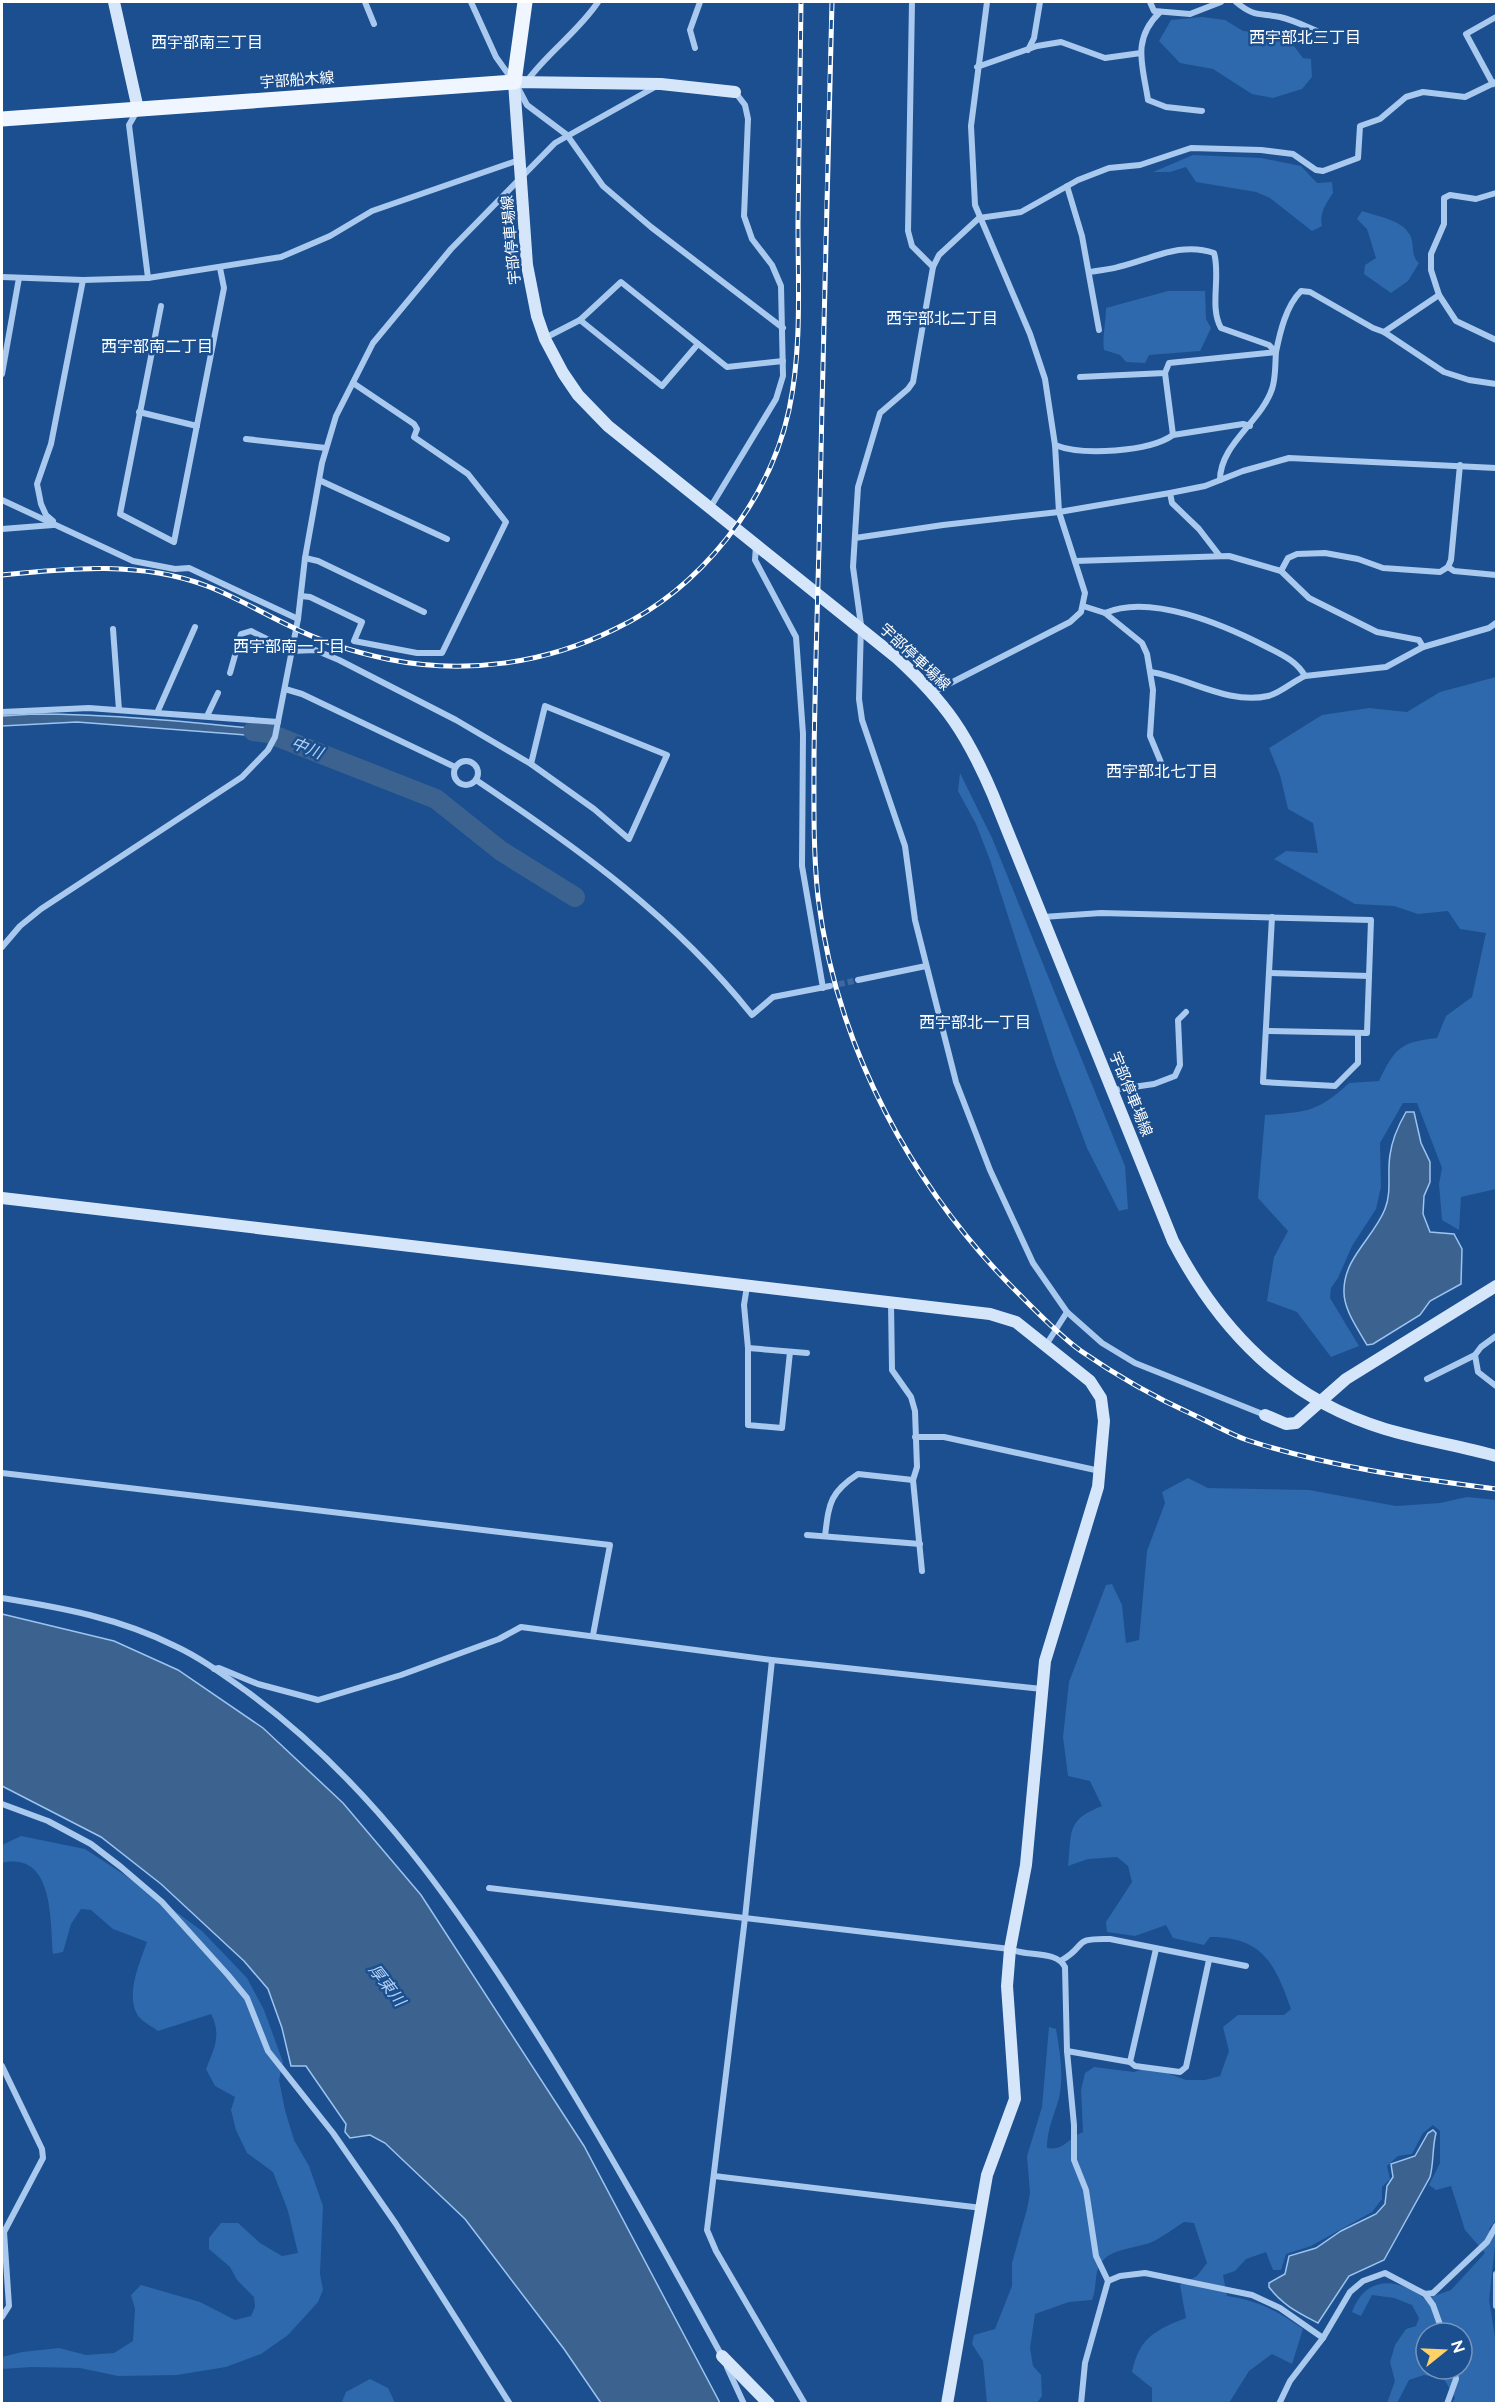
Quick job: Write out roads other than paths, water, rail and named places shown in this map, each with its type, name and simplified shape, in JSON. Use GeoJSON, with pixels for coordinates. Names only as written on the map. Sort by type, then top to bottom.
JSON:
{"type":"FeatureCollection","features":[{"type":"Feature","properties":{"kind":"main road"},"geometry":{"type":"LineString","coordinates":[[520,82],[525,2]]}},
{"type":"Feature","properties":{"kind":"main road","name":"宇部船木線"},"geometry":{"type":"LineString","coordinates":[[2,119],[520,82]]}},
{"type":"Feature","properties":{"kind":"street"},"geometry":{"type":"LineString","coordinates":[[114,2],[138,109],[129,125],[148,278]]}},
{"type":"Feature","properties":{"kind":"street"},"geometry":{"type":"LineString","coordinates":[[365,2],[375,24]]}},
{"type":"Feature","properties":{"kind":"street"},"geometry":{"type":"LineString","coordinates":[[471,2],[496,57],[520,82],[527,105],[567,135],[603,186],[651,227],[783,328]]}},
{"type":"Feature","properties":{"kind":"street"},"geometry":{"type":"LineString","coordinates":[[520,82],[571,37],[598,2]]}},
{"type":"Feature","properties":{"kind":"street"},"geometry":{"type":"LineString","coordinates":[[695,48],[690,30],[700,2]]}},
{"type":"Feature","properties":{"kind":"street"},"geometry":{"type":"LineString","coordinates":[[912,2],[908,231],[912,246],[933,267]]}},
{"type":"Feature","properties":{"kind":"street"},"geometry":{"type":"LineString","coordinates":[[933,692],[1070,622],[1077,617],[1083,606],[1085,592],[1059,512],[1055,445],[1040,361],[975,205],[971,126],[987,2]]}},
{"type":"Feature","properties":{"kind":"street"},"geometry":{"type":"LineString","coordinates":[[1027,51],[1034,38],[1040,2]]}},
{"type":"Feature","properties":{"kind":"street"},"geometry":{"type":"LineString","coordinates":[[1150,2],[1154,11],[1190,14],[1221,2]]}},
{"type":"Feature","properties":{"kind":"street"},"geometry":{"type":"LineString","coordinates":[[1236,2],[1248,12],[1261,16],[1281,17],[1317,31]]}},
{"type":"Feature","properties":{"kind":"street"},"geometry":{"type":"LineString","coordinates":[[1160,12],[1149,22],[1141,53],[1140,63],[1148,100],[1166,108],[1202,111]]}},
{"type":"Feature","properties":{"kind":"street"},"geometry":{"type":"LineString","coordinates":[[1497,17],[1466,34],[1495,83],[1465,97],[1423,92],[1406,97],[1380,119],[1360,126],[1358,158],[1323,171],[1316,170],[1293,154],[1261,150],[1191,148],[1140,165],[1094,172],[1021,212],[979,218],[939,255],[933,267],[913,382],[880,413],[872,433],[858,486],[854,567],[861,626],[862,720],[905,846],[915,920],[956,1082],[990,1170],[1033,1263],[1067,1311],[1102,1343],[1128,1359],[1286,1424],[1296,1423],[1346,1379],[1387,1352],[1497,1286]]}},
{"type":"Feature","properties":{"kind":"street"},"geometry":{"type":"LineString","coordinates":[[977,67],[1037,46],[1061,42],[1105,58],[1141,53]]}},
{"type":"Feature","properties":{"kind":"street"},"geometry":{"type":"LineString","coordinates":[[520,82],[661,84],[735,92],[748,113],[744,216],[752,239],[778,276],[783,296],[781,390],[710,508]]}},
{"type":"Feature","properties":{"kind":"street","name":"宇部停車場線"},"geometry":{"type":"LineString","coordinates":[[520,82],[520,159],[527,265],[545,339],[563,373],[592,411],[631,446],[877,642],[933,692],[950,712],[975,753],[1173,1241],[1201,1291],[1246,1346],[1296,1387],[1320,1401],[1386,1429],[1497,1456]]}},
{"type":"Feature","properties":{"kind":"street"},"geometry":{"type":"LineString","coordinates":[[2,947],[20,926],[41,909],[242,777],[268,750],[278,722],[285,689],[298,619],[305,558],[326,448],[336,417],[373,343],[451,249],[521,177],[567,135],[661,84]]}},
{"type":"Feature","properties":{"kind":"street"},"geometry":{"type":"LineString","coordinates":[[2,277],[83,280],[148,278],[281,257],[330,236],[372,211],[520,159]]}},
{"type":"Feature","properties":{"kind":"street"},"geometry":{"type":"LineString","coordinates":[[1067,186],[1090,272],[1099,330]]}},
{"type":"Feature","properties":{"kind":"street"},"geometry":{"type":"LineString","coordinates":[[1497,193],[1476,199],[1450,195],[1444,198],[1444,224],[1431,254],[1431,270],[1439,294],[1456,321],[1497,340]]}},
{"type":"Feature","properties":{"kind":"street"},"geometry":{"type":"LineString","coordinates":[[1090,272],[1118,267],[1170,250],[1201,248],[1214,253],[1217,265],[1217,311],[1221,328],[1269,345],[1276,352]]}},
{"type":"Feature","properties":{"kind":"street"},"geometry":{"type":"LineString","coordinates":[[161,306],[120,514],[174,542],[224,288],[220,268]]}},
{"type":"Feature","properties":{"kind":"street"},"geometry":{"type":"LineString","coordinates":[[2,374],[19,278]]}},
{"type":"Feature","properties":{"kind":"street"},"geometry":{"type":"LineString","coordinates":[[57,524],[46,515],[37,484],[51,444],[83,280]]}},
{"type":"Feature","properties":{"kind":"street"},"geometry":{"type":"LineString","coordinates":[[545,339],[580,320],[621,282],[727,367],[783,361]]}},
{"type":"Feature","properties":{"kind":"street"},"geometry":{"type":"LineString","coordinates":[[1220,480],[1220,467],[1227,454],[1250,426],[1272,389],[1276,352],[1295,297],[1301,291],[1311,292],[1384,332],[1444,372],[1495,382]]}},
{"type":"Feature","properties":{"kind":"street"},"geometry":{"type":"LineString","coordinates":[[1384,332],[1439,294]]}},
{"type":"Feature","properties":{"kind":"street"},"geometry":{"type":"LineString","coordinates":[[580,320],[662,386],[698,344]]}},
{"type":"Feature","properties":{"kind":"street"},"geometry":{"type":"LineString","coordinates":[[1173,435],[1165,373],[1169,363],[1276,352]]}},
{"type":"Feature","properties":{"kind":"street"},"geometry":{"type":"LineString","coordinates":[[1080,377],[1165,373]]}},
{"type":"Feature","properties":{"kind":"street"},"geometry":{"type":"LineString","coordinates":[[301,596],[310,597],[362,622],[354,641],[417,653],[442,653],[506,522],[468,474],[414,437],[417,429],[414,424],[352,383]]}},
{"type":"Feature","properties":{"kind":"street"},"geometry":{"type":"LineString","coordinates":[[139,412],[197,426]]}},
{"type":"Feature","properties":{"kind":"street"},"geometry":{"type":"LineString","coordinates":[[1055,445],[1103,450],[1140,447],[1163,442],[1173,435],[1244,424],[1250,426]]}},
{"type":"Feature","properties":{"kind":"street"},"geometry":{"type":"LineString","coordinates":[[246,439],[326,448]]}},
{"type":"Feature","properties":{"kind":"street"},"geometry":{"type":"LineString","coordinates":[[855,538],[1059,512],[1170,493],[1205,486],[1289,458],[1497,468]]}},
{"type":"Feature","properties":{"kind":"street"},"geometry":{"type":"LineString","coordinates":[[1448,567],[1455,531],[1460,465]]}},
{"type":"Feature","properties":{"kind":"street"},"geometry":{"type":"LineString","coordinates":[[319,480],[447,539]]}},
{"type":"Feature","properties":{"kind":"street"},"geometry":{"type":"LineString","coordinates":[[1170,493],[1172,503],[1199,529],[1219,555]]}},
{"type":"Feature","properties":{"kind":"street"},"geometry":{"type":"LineString","coordinates":[[2,500],[133,561],[175,569],[189,568],[298,619]]}},
{"type":"Feature","properties":{"kind":"street"},"geometry":{"type":"LineString","coordinates":[[2,529],[57,524]]}},
{"type":"Feature","properties":{"kind":"street"},"geometry":{"type":"LineString","coordinates":[[476,780],[576,847],[664,919],[718,972],[752,1015],[773,998],[826,987],[802,866],[803,734],[796,637],[755,560],[752,542]]}},
{"type":"Feature","properties":{"kind":"street"},"geometry":{"type":"LineString","coordinates":[[1281,571],[1288,558],[1297,554],[1325,553],[1406,571],[1436,572],[1448,567]]}},
{"type":"Feature","properties":{"kind":"street"},"geometry":{"type":"LineString","coordinates":[[1075,561],[1219,555],[1281,571],[1309,598],[1324,606],[1377,632],[1419,640],[1424,647]]}},
{"type":"Feature","properties":{"kind":"street"},"geometry":{"type":"LineString","coordinates":[[305,558],[318,561],[424,612]]}},
{"type":"Feature","properties":{"kind":"street"},"geometry":{"type":"LineString","coordinates":[[1448,567],[1454,571],[1497,575]]}},
{"type":"Feature","properties":{"kind":"street"},"geometry":{"type":"LineString","coordinates":[[1083,606],[1105,613],[1142,643],[1151,672],[1153,690],[1150,736],[1165,771]]}},
{"type":"Feature","properties":{"kind":"street"},"geometry":{"type":"LineString","coordinates":[[1105,613],[1116,608],[1137,608],[1187,614],[1212,620],[1297,664],[1305,676]]}},
{"type":"Feature","properties":{"kind":"street"},"geometry":{"type":"LineString","coordinates":[[1151,672],[1229,694],[1252,698],[1277,693],[1305,676],[1386,667],[1424,647],[1489,628],[1497,623]]}},
{"type":"Feature","properties":{"kind":"street"},"geometry":{"type":"LineString","coordinates":[[158,713],[195,627]]}},
{"type":"Feature","properties":{"kind":"street"},"geometry":{"type":"LineString","coordinates":[[113,629],[119,710]]}},
{"type":"Feature","properties":{"kind":"street"},"geometry":{"type":"LineString","coordinates":[[230,673],[241,634],[251,631],[291,651],[315,650],[438,710],[531,764],[594,808],[629,838],[667,755],[546,706],[531,764]]}},
{"type":"Feature","properties":{"kind":"street"},"geometry":{"type":"LineString","coordinates":[[285,689],[302,694],[455,767]]}},
{"type":"Feature","properties":{"kind":"street"},"geometry":{"type":"LineString","coordinates":[[207,716],[218,693]]}},
{"type":"Feature","properties":{"kind":"street"},"geometry":{"type":"LineString","coordinates":[[2,712],[89,708],[278,722]]}},
{"type":"Feature","properties":{"kind":"street"},"geometry":{"type":"LineString","coordinates":[[468,760],[476,764],[478,772],[476,780],[471,784],[463,785],[453,774],[455,767],[460,761],[468,760]]}},
{"type":"Feature","properties":{"kind":"street"},"geometry":{"type":"LineString","coordinates":[[1043,917],[1101,913],[1371,920],[1367,1033],[1266,1031]]}},
{"type":"Feature","properties":{"kind":"street"},"geometry":{"type":"LineString","coordinates":[[1272,917],[1263,1082],[1335,1086],[1358,1063],[1358,1034]]}},
{"type":"Feature","properties":{"kind":"street"},"geometry":{"type":"LineString","coordinates":[[858,980],[926,966]]}},
{"type":"Feature","properties":{"kind":"street"},"geometry":{"type":"LineString","coordinates":[[1269,973],[1369,976]]}},
{"type":"Feature","properties":{"kind":"street"},"geometry":{"type":"LineString","coordinates":[[1113,1090],[1160,1083],[1175,1076],[1180,1065],[1178,1020],[1186,1012]]}},
{"type":"Feature","properties":{"kind":"street"},"geometry":{"type":"LineString","coordinates":[[2,1198],[891,1302],[1006,1318],[1023,1326],[1090,1381],[1101,1398],[1104,1421],[1098,1487],[1048,1651],[1026,1864],[1010,1949],[1007,1986],[1015,2099],[987,2175],[947,2403]]}},
{"type":"Feature","properties":{"kind":"street"},"geometry":{"type":"LineString","coordinates":[[747,1285],[744,1305],[748,1348],[748,1425],[782,1428],[790,1352]]}},
{"type":"Feature","properties":{"kind":"street"},"geometry":{"type":"LineString","coordinates":[[891,1302],[892,1370],[911,1397],[915,1411],[917,1467],[913,1480],[922,1570]]}},
{"type":"Feature","properties":{"kind":"street"},"geometry":{"type":"LineString","coordinates":[[1046,1345],[1067,1311]]}},
{"type":"Feature","properties":{"kind":"street"},"geometry":{"type":"LineString","coordinates":[[1427,1379],[1475,1355],[1481,1347],[1497,1336]]}},
{"type":"Feature","properties":{"kind":"street"},"geometry":{"type":"LineString","coordinates":[[748,1348],[807,1353]]}},
{"type":"Feature","properties":{"kind":"street"},"geometry":{"type":"LineString","coordinates":[[1475,1355],[1478,1372],[1497,1386]]}},
{"type":"Feature","properties":{"kind":"street"},"geometry":{"type":"LineString","coordinates":[[915,1437],[944,1437],[1100,1472]]}},
{"type":"Feature","properties":{"kind":"street"},"geometry":{"type":"LineString","coordinates":[[2,1473],[609,1545],[593,1635]]}},
{"type":"Feature","properties":{"kind":"street"},"geometry":{"type":"LineString","coordinates":[[825,1536],[830,1502],[834,1493],[858,1474],[913,1480]]}},
{"type":"Feature","properties":{"kind":"street"},"geometry":{"type":"LineString","coordinates":[[807,1535],[920,1544]]}},
{"type":"Feature","properties":{"kind":"street"},"geometry":{"type":"LineString","coordinates":[[2,1598],[93,1614],[169,1643],[213,1669],[291,1726],[381,1815],[455,1907],[576,2097],[722,2356],[744,2403]]}},
{"type":"Feature","properties":{"kind":"street"},"geometry":{"type":"LineString","coordinates":[[213,1669],[219,1668],[258,1684],[318,1700],[401,1675],[499,1639],[521,1627],[772,1660],[1043,1690]]}},
{"type":"Feature","properties":{"kind":"street"},"geometry":{"type":"LineString","coordinates":[[772,1660],[745,1918],[707,2230],[710,2240],[805,2403]]}},
{"type":"Feature","properties":{"kind":"street"},"geometry":{"type":"LineString","coordinates":[[2,1804],[48,1821],[91,1844],[114,1861],[162,1902],[228,1975],[247,1998],[268,2051],[333,2133],[390,2215],[510,2403]]}},
{"type":"Feature","properties":{"kind":"street"},"geometry":{"type":"LineString","coordinates":[[489,1888],[1010,1949],[1020,1954],[1056,1957],[1062,1960],[1065,1967],[1067,2050],[1074,2126],[1074,2160],[1086,2190],[1096,2256],[1108,2281],[1084,2363],[1081,2403]]}},
{"type":"Feature","properties":{"kind":"street"},"geometry":{"type":"LineString","coordinates":[[1062,1960],[1083,1940],[1091,1938],[1110,1939],[1246,1966]]}},
{"type":"Feature","properties":{"kind":"street"},"geometry":{"type":"LineString","coordinates":[[1130,2062],[1156,1949]]}},
{"type":"Feature","properties":{"kind":"street"},"geometry":{"type":"LineString","coordinates":[[1067,2050],[1130,2062],[1135,2066],[1180,2072],[1186,2067],[1209,1960]]}},
{"type":"Feature","properties":{"kind":"street"},"geometry":{"type":"LineString","coordinates":[[2,2066],[42,2149],[43,2158],[4,2232],[9,2306],[2,2317]]}},
{"type":"Feature","properties":{"kind":"street"},"geometry":{"type":"LineString","coordinates":[[714,2176],[982,2208]]}},
{"type":"Feature","properties":{"kind":"street"},"geometry":{"type":"LineString","coordinates":[[1425,2294],[1440,2289],[1487,2242],[1497,2226]]}},
{"type":"Feature","properties":{"kind":"street"},"geometry":{"type":"LineString","coordinates":[[1108,2281],[1120,2276],[1145,2273],[1252,2295],[1280,2308],[1323,2338]]}},
{"type":"Feature","properties":{"kind":"street"},"geometry":{"type":"LineString","coordinates":[[1279,2403],[1290,2381],[1323,2338],[1350,2292],[1363,2281],[1385,2273],[1425,2294],[1438,2321]]}},
{"type":"Feature","properties":{"kind":"street"},"geometry":{"type":"LineString","coordinates":[[1497,2274],[1497,2306]]}},
{"type":"Feature","properties":{"kind":"street"},"geometry":{"type":"LineString","coordinates":[[722,2356],[769,2403]]}},
{"type":"Feature","properties":{"kind":"street"},"geometry":{"type":"LineString","coordinates":[[1447,2403],[1455,2381]]}},
{"type":"Feature","properties":{"kind":"water"},"geometry":{"type":"Polygon","coordinates":[[[33,714],[122,717],[211,724],[271,730],[271,737],[77,722],[2,726],[2,716],[33,714]]]}},
{"type":"Feature","properties":{"kind":"water"},"geometry":{"type":"Polygon","coordinates":[[[1406,1112],[1414,1112],[1421,1143],[1430,1162],[1430,1182],[1424,1196],[1423,1214],[1430,1232],[1454,1234],[1462,1249],[1461,1284],[1430,1301],[1420,1315],[1373,1344],[1367,1345],[1346,1304],[1345,1278],[1354,1258],[1385,1209],[1391,1149],[1406,1112]]]}},
{"type":"Feature","properties":{"kind":"water","name":"厚東川"},"geometry":{"type":"Polygon","coordinates":[[[2,1614],[114,1641],[178,1670],[263,1728],[343,1803],[421,1895],[584,2146],[720,2403],[601,2403],[564,2349],[465,2219],[385,2143],[370,2135],[350,2138],[345,2132],[346,2124],[306,2066],[291,2066],[282,2028],[268,1989],[244,1961],[161,1884],[101,1837],[2,1786],[2,1614]]]}},
{"type":"Feature","properties":{"kind":"water"},"geometry":{"type":"Polygon","coordinates":[[[1433,2130],[1436,2133],[1430,2177],[1384,2260],[1349,2276],[1318,2323],[1279,2299],[1269,2287],[1269,2283],[1285,2274],[1289,2256],[1316,2248],[1341,2231],[1376,2214],[1385,2204],[1387,2186],[1393,2177],[1391,2164],[1415,2156],[1428,2133],[1433,2130]]]}},
{"type":"Feature","properties":{"kind":"waterway","name":"中川"},"geometry":{"type":"LineString","coordinates":[[253,731],[268,733],[436,799],[501,851],[575,897]]}},
{"type":"Feature","properties":{"kind":"tunnel"},"geometry":{"type":"LineString","coordinates":[[830,986],[858,980]]}},
{"type":"Feature","properties":{"kind":"railway"},"geometry":{"type":"LineString","coordinates":[[2,575],[106,568],[182,578],[229,595],[303,632],[338,646],[387,659],[445,666],[504,663],[561,651],[615,629],[646,612],[675,591],[702,566],[748,509],[779,444],[789,410],[796,364],[798,317],[801,2]]}},
{"type":"Feature","properties":{"kind":"railway"},"geometry":{"type":"LineString","coordinates":[[832,2],[815,704],[815,844],[816,879],[827,953],[842,1008],[862,1061],[886,1112],[914,1162],[945,1209],[1019,1294],[1081,1351],[1152,1394],[1247,1440],[1309,1458],[1402,1476],[1496,1489]]}},
{"type":"Feature","properties":{"kind":"district","name":"西宇部北三丁目"},"geometry":{"type":"Point","coordinates":[1305,37]}},
{"type":"Feature","properties":{"kind":"district","name":"西宇部南三丁目"},"geometry":{"type":"Point","coordinates":[207,42]}},
{"type":"Feature","properties":{"kind":"district","name":"西宇部北二丁目"},"geometry":{"type":"Point","coordinates":[942,318]}},
{"type":"Feature","properties":{"kind":"district","name":"西宇部南二丁目"},"geometry":{"type":"Point","coordinates":[157,346]}},
{"type":"Feature","properties":{"kind":"district","name":"西宇部南一丁目"},"geometry":{"type":"Point","coordinates":[289,646]}},
{"type":"Feature","properties":{"kind":"district","name":"西宇部北七丁目"},"geometry":{"type":"Point","coordinates":[1162,771]}},
{"type":"Feature","properties":{"kind":"district","name":"西宇部北一丁目"},"geometry":{"type":"Point","coordinates":[975,1022]}}]}
